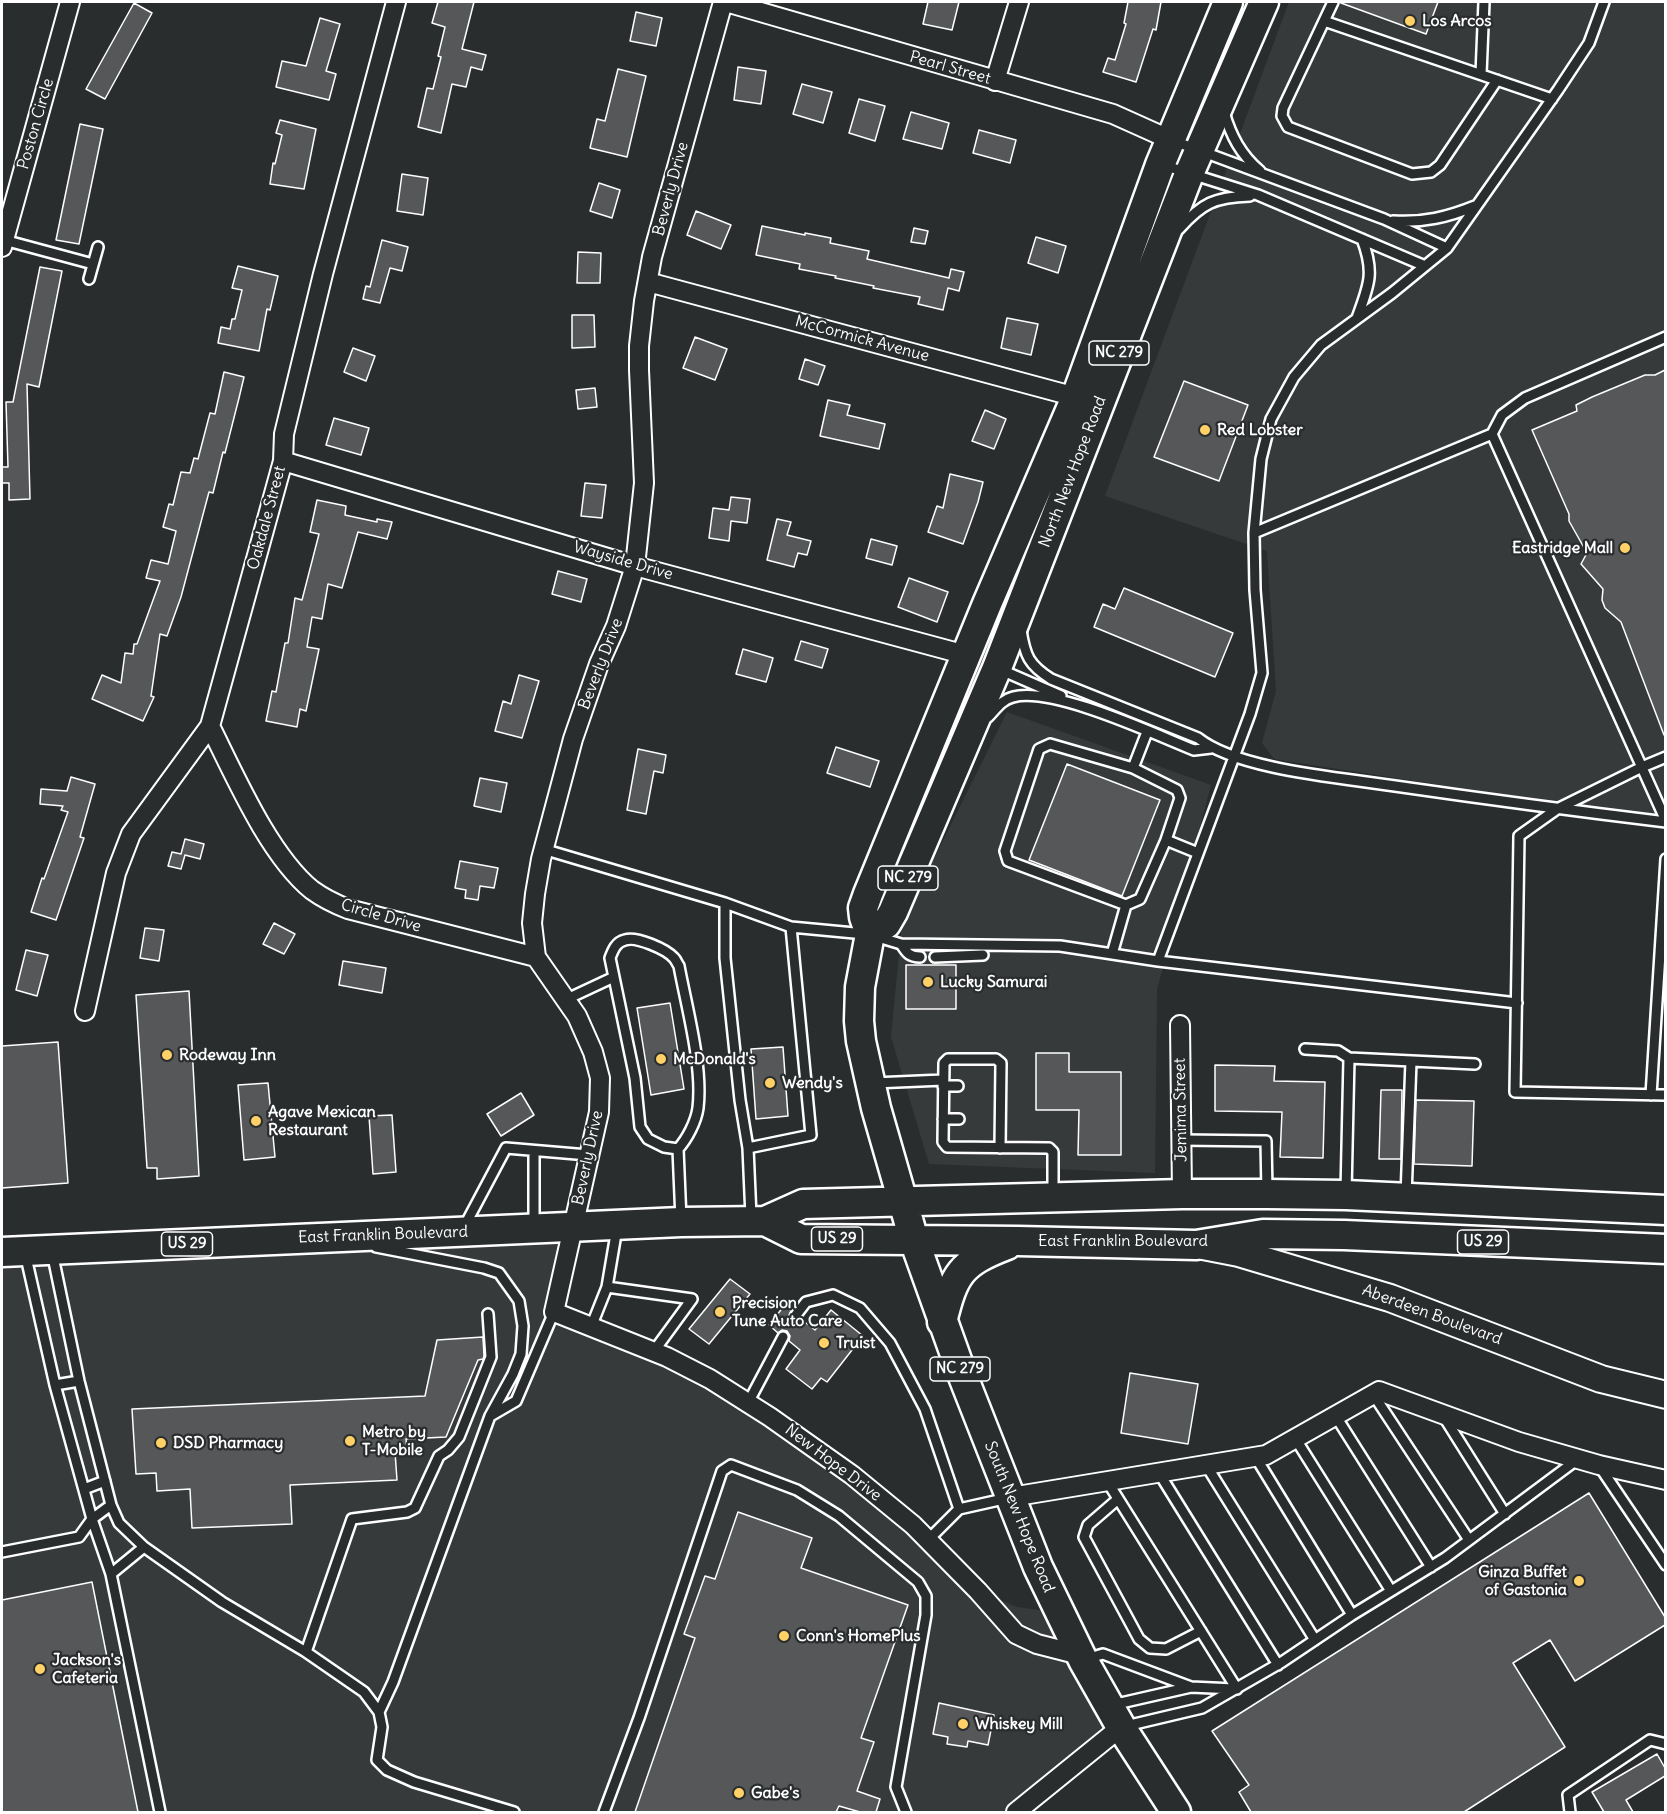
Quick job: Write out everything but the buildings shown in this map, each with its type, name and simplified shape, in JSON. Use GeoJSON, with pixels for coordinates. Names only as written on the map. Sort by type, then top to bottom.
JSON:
{"type":"FeatureCollection","features":[{"type":"Feature","properties":{"kind":"main road","name":"North New Hope Road"},"geometry":{"type":"LineString","coordinates":[[902,1202],[870,1083],[859,1021],[860,987],[870,934],[863,908],[987,603],[1076,397],[1166,152],[1228,2]]}},
{"type":"Feature","properties":{"kind":"main road","name":"North New Hope Road"},"geometry":{"type":"LineString","coordinates":[[870,934],[880,929],[890,919],[997,668],[1194,162],[1264,2]]}},
{"type":"Feature","properties":{"kind":"main road"},"geometry":{"type":"LineString","coordinates":[[987,603],[993,621],[990,650],[997,668]]}},
{"type":"Feature","properties":{"kind":"main road","name":"East Franklin Boulevard"},"geometry":{"type":"LineString","coordinates":[[26,1251],[681,1222],[758,1221],[803,1204],[1182,1194],[1346,1195],[1665,1210]]}},
{"type":"Feature","properties":{"kind":"main road","name":"South New Hope Road"},"geometry":{"type":"LineString","coordinates":[[902,1202],[942,1322],[1038,1567],[1081,1657],[1115,1716],[1176,1812]]}},
{"type":"Feature","properties":{"kind":"main road"},"geometry":{"type":"LineString","coordinates":[[1624,1208],[1665,1204]]}},
{"type":"Feature","properties":{"kind":"main road","name":"East Franklin Boulevard"},"geometry":{"type":"LineString","coordinates":[[758,1221],[801,1239],[1196,1245],[1263,1234],[1344,1235],[1665,1249]]}},
{"type":"Feature","properties":{"kind":"main road"},"geometry":{"type":"LineString","coordinates":[[942,1322],[950,1289],[971,1261],[1018,1241]]}},
{"type":"Feature","properties":{"kind":"main road","name":"Aberdeen Boulevard"},"geometry":{"type":"LineString","coordinates":[[1196,1245],[1239,1253],[1390,1298],[1601,1379],[1665,1395]]}},
{"type":"Feature","properties":{"kind":"street","name":"Poston Circle"},"geometry":{"type":"LineString","coordinates":[[3,243],[70,2]]}},
{"type":"Feature","properties":{"kind":"street","name":"Oakdale Street"},"geometry":{"type":"LineString","coordinates":[[84,1011],[116,873],[131,834],[210,726],[282,461],[284,434],[323,274],[396,2]]}},
{"type":"Feature","properties":{"kind":"street","name":"Pearl Street"},"geometry":{"type":"LineString","coordinates":[[724,2],[1113,114],[1166,152]]}},
{"type":"Feature","properties":{"kind":"street","name":"Beverly Drive"},"geometry":{"type":"LineString","coordinates":[[554,1312],[598,1112],[600,1078],[593,1052],[567,999],[536,957],[532,922],[543,849],[573,739],[598,664],[616,626],[635,566],[644,483],[639,346],[648,282],[652,257],[724,2]]}},
{"type":"Feature","properties":{"kind":"street"},"geometry":{"type":"LineString","coordinates":[[995,81],[1019,2]]}},
{"type":"Feature","properties":{"kind":"street","name":"McCormick Avenue"},"geometry":{"type":"LineString","coordinates":[[648,282],[1076,397]]}},
{"type":"Feature","properties":{"kind":"street","name":"Wayside Drive"},"geometry":{"type":"LineString","coordinates":[[282,461],[635,566],[966,656]]}},
{"type":"Feature","properties":{"kind":"street","name":"Circle Drive"},"geometry":{"type":"LineString","coordinates":[[210,726],[256,817],[300,879],[321,896],[348,909],[536,957]]}},
{"type":"Feature","properties":{"kind":"street","name":"Jemima Street"},"geometry":{"type":"LineString","coordinates":[[1180,1025],[1182,1194]]}},
{"type":"Feature","properties":{"kind":"street","name":"New Hope Drive"},"geometry":{"type":"LineString","coordinates":[[554,1312],[654,1352],[710,1379],[748,1403],[852,1475],[913,1525],[978,1591],[1016,1634],[1037,1644],[1081,1657]]}},
{"type":"Feature","properties":{"kind":"street"},"geometry":{"type":"LineString","coordinates":[[1011,1497],[1266,1455],[1379,1391],[1519,1442],[1599,1465],[1665,1480]]}},
{"type":"Feature","properties":{"kind":"street"},"geometry":{"type":"LineString","coordinates":[[1016,1812],[1115,1716]]}},
{"type":"Feature","properties":{"kind":"lane"},"geometry":{"type":"LineString","coordinates":[[1333,2],[1283,108],[1282,116],[1288,128],[1412,174],[1431,172],[1440,165],[1497,80]]}},
{"type":"Feature","properties":{"kind":"lane"},"geometry":{"type":"LineString","coordinates":[[1480,74],[1484,2]]}},
{"type":"Feature","properties":{"kind":"lane"},"geometry":{"type":"LineString","coordinates":[[1158,961],[1262,673],[1255,590],[1254,533],[1260,459],[1271,419],[1294,377],[1321,345],[1447,248],[1552,99],[1588,43],[1604,2]]}},
{"type":"Feature","properties":{"kind":"lane"},"geometry":{"type":"LineString","coordinates":[[1324,21],[1552,99]]}},
{"type":"Feature","properties":{"kind":"lane"},"geometry":{"type":"LineString","coordinates":[[1221,100],[1232,136],[1242,153],[1266,177]]}},
{"type":"Feature","properties":{"kind":"lane"},"geometry":{"type":"LineString","coordinates":[[1166,152],[1194,162],[1258,195],[1425,266]]}},
{"type":"Feature","properties":{"kind":"lane"},"geometry":{"type":"LineString","coordinates":[[1166,152],[1194,162],[1266,177],[1384,219],[1447,248]]}},
{"type":"Feature","properties":{"kind":"lane"},"geometry":{"type":"LineString","coordinates":[[1158,254],[1192,214],[1207,203],[1224,197],[1258,195]]}},
{"type":"Feature","properties":{"kind":"lane"},"geometry":{"type":"LineString","coordinates":[[1384,219],[1414,222],[1434,220],[1475,206]]}},
{"type":"Feature","properties":{"kind":"lane"},"geometry":{"type":"LineString","coordinates":[[1357,319],[1371,268],[1362,240]]}},
{"type":"Feature","properties":{"kind":"lane"},"geometry":{"type":"LineString","coordinates":[[3,243],[93,264]]}},
{"type":"Feature","properties":{"kind":"lane"},"geometry":{"type":"LineString","coordinates":[[89,279],[98,247]]}},
{"type":"Feature","properties":{"kind":"lane"},"geometry":{"type":"LineString","coordinates":[[1254,533],[1492,434],[1502,415],[1525,398],[1665,337]]}},
{"type":"Feature","properties":{"kind":"lane"},"geometry":{"type":"LineString","coordinates":[[1018,610],[1026,655],[1038,671],[1065,686],[1198,738],[1211,748],[1267,766],[1557,809],[1665,821],[1492,434]]}},
{"type":"Feature","properties":{"kind":"lane"},"geometry":{"type":"LineString","coordinates":[[997,668],[1065,697],[1070,702]]}},
{"type":"Feature","properties":{"kind":"lane"},"geometry":{"type":"LineString","coordinates":[[973,723],[987,718],[1000,704],[1015,696],[1033,695],[1070,702],[1194,750],[1211,748]]}},
{"type":"Feature","properties":{"kind":"lane"},"geometry":{"type":"LineString","coordinates":[[1133,768],[1147,732]]}},
{"type":"Feature","properties":{"kind":"lane"},"geometry":{"type":"LineString","coordinates":[[1050,744],[1133,768],[1177,790],[1180,798],[1166,840],[1140,899],[1126,905],[1008,861],[1005,851],[1039,749],[1050,744]]}},
{"type":"Feature","properties":{"kind":"lane"},"geometry":{"type":"LineString","coordinates":[[1665,757],[1642,766],[1557,809],[1519,836],[1515,1092],[1665,1095]]}},
{"type":"Feature","properties":{"kind":"lane"},"geometry":{"type":"LineString","coordinates":[[1166,840],[1198,853]]}},
{"type":"Feature","properties":{"kind":"lane"},"geometry":{"type":"LineString","coordinates":[[543,849],[724,903],[790,927],[870,934],[902,944],[1060,946],[1158,961],[1517,1003]]}},
{"type":"Feature","properties":{"kind":"lane"},"geometry":{"type":"LineString","coordinates":[[1651,1095],[1665,859]]}},
{"type":"Feature","properties":{"kind":"lane"},"geometry":{"type":"LineString","coordinates":[[724,903],[725,958],[738,1077],[758,1221]]}},
{"type":"Feature","properties":{"kind":"lane"},"geometry":{"type":"LineString","coordinates":[[1112,954],[1126,905]]}},
{"type":"Feature","properties":{"kind":"lane"},"geometry":{"type":"LineString","coordinates":[[748,1148],[811,1135],[790,927]]}},
{"type":"Feature","properties":{"kind":"lane"},"geometry":{"type":"LineString","coordinates":[[678,1149],[664,1147],[648,1139],[640,1127],[635,1078],[610,958],[614,948],[624,940],[635,939],[657,946],[674,957],[679,966],[699,1076],[698,1110],[685,1141],[678,1149],[681,1222]]}},
{"type":"Feature","properties":{"kind":"lane"},"geometry":{"type":"LineString","coordinates":[[902,944],[907,954],[920,957]]}},
{"type":"Feature","properties":{"kind":"lane"},"geometry":{"type":"LineString","coordinates":[[935,957],[983,956]]}},
{"type":"Feature","properties":{"kind":"lane"},"geometry":{"type":"LineString","coordinates":[[567,999],[614,977]]}},
{"type":"Feature","properties":{"kind":"lane"},"geometry":{"type":"LineString","coordinates":[[1305,1049],[1338,1051],[1349,1058],[1475,1064]]}},
{"type":"Feature","properties":{"kind":"lane"},"geometry":{"type":"LineString","coordinates":[[1346,1195],[1349,1058]]}},
{"type":"Feature","properties":{"kind":"lane"},"geometry":{"type":"LineString","coordinates":[[1000,1148],[1001,1063],[996,1059],[948,1059],[944,1063],[943,1142],[947,1147],[1000,1148],[1049,1148],[1053,1152],[1053,1198]]}},
{"type":"Feature","properties":{"kind":"lane"},"geometry":{"type":"LineString","coordinates":[[1406,1198],[1411,1061]]}},
{"type":"Feature","properties":{"kind":"lane"},"geometry":{"type":"LineString","coordinates":[[870,1083],[943,1083],[958,1086]]}},
{"type":"Feature","properties":{"kind":"lane"},"geometry":{"type":"LineString","coordinates":[[989,1086],[1000,1087]]}},
{"type":"Feature","properties":{"kind":"lane"},"geometry":{"type":"LineString","coordinates":[[943,1119],[959,1119]]}},
{"type":"Feature","properties":{"kind":"lane"},"geometry":{"type":"LineString","coordinates":[[989,1119],[1000,1120]]}},
{"type":"Feature","properties":{"kind":"lane"},"geometry":{"type":"LineString","coordinates":[[1181,1140],[1266,1141],[1268,1194]]}},
{"type":"Feature","properties":{"kind":"lane"},"geometry":{"type":"LineString","coordinates":[[461,1232],[506,1148],[588,1155]]}},
{"type":"Feature","properties":{"kind":"lane"},"geometry":{"type":"LineString","coordinates":[[534,1150],[534,1229]]}},
{"type":"Feature","properties":{"kind":"lane"},"geometry":{"type":"LineString","coordinates":[[591,1327],[606,1287],[618,1225]]}},
{"type":"Feature","properties":{"kind":"lane"},"geometry":{"type":"LineString","coordinates":[[326,1238],[484,1268],[499,1273],[519,1300],[523,1326],[521,1354],[490,1416],[393,1682],[379,1712]]}},
{"type":"Feature","properties":{"kind":"lane"},"geometry":{"type":"LineString","coordinates":[[26,1251],[79,1381],[111,1505],[119,1524],[144,1546],[222,1602],[306,1652],[364,1692],[379,1712],[382,1727],[377,1760],[387,1770],[414,1782],[514,1812]]}},
{"type":"Feature","properties":{"kind":"lane"},"geometry":{"type":"LineString","coordinates":[[26,1251],[55,1385],[92,1519],[111,1574],[160,1812]]}},
{"type":"Feature","properties":{"kind":"lane"},"geometry":{"type":"LineString","coordinates":[[606,1287],[692,1299],[654,1352]]}},
{"type":"Feature","properties":{"kind":"lane"},"geometry":{"type":"LineString","coordinates":[[796,1315],[806,1302],[833,1295],[860,1308],[890,1342],[925,1409],[959,1509]]}},
{"type":"Feature","properties":{"kind":"lane"},"geometry":{"type":"LineString","coordinates":[[490,1416],[516,1401],[554,1312]]}},
{"type":"Feature","properties":{"kind":"lane"},"geometry":{"type":"LineString","coordinates":[[306,1652],[352,1519],[407,1512],[415,1508],[438,1456],[448,1450],[459,1437],[491,1357],[488,1314]]}},
{"type":"Feature","properties":{"kind":"lane"},"geometry":{"type":"LineString","coordinates":[[748,1403],[783,1337]]}},
{"type":"Feature","properties":{"kind":"lane"},"geometry":{"type":"LineString","coordinates":[[55,1385],[79,1381]]}},
{"type":"Feature","properties":{"kind":"lane"},"geometry":{"type":"LineString","coordinates":[[1373,1394],[1469,1540]]}},
{"type":"Feature","properties":{"kind":"lane"},"geometry":{"type":"LineString","coordinates":[[1442,1414],[1505,1514]]}},
{"type":"Feature","properties":{"kind":"lane"},"geometry":{"type":"LineString","coordinates":[[1335,1415],[1431,1567]]}},
{"type":"Feature","properties":{"kind":"lane"},"geometry":{"type":"LineString","coordinates":[[1295,1438],[1391,1591]]}},
{"type":"Feature","properties":{"kind":"lane"},"geometry":{"type":"LineString","coordinates":[[1255,1456],[1353,1615]]}},
{"type":"Feature","properties":{"kind":"lane"},"geometry":{"type":"LineString","coordinates":[[1115,1716],[1202,1708],[1237,1689],[1431,1567],[1578,1459]]}},
{"type":"Feature","properties":{"kind":"lane"},"geometry":{"type":"LineString","coordinates":[[604,1812],[639,1718],[722,1471],[731,1465],[797,1490],[839,1515],[918,1582],[926,1596],[926,1616],[896,1787],[904,1812]]}},
{"type":"Feature","properties":{"kind":"lane"},"geometry":{"type":"LineString","coordinates":[[1206,1465],[1315,1640]]}},
{"type":"Feature","properties":{"kind":"lane"},"geometry":{"type":"LineString","coordinates":[[1599,1465],[1665,1565]]}},
{"type":"Feature","properties":{"kind":"lane"},"geometry":{"type":"LineString","coordinates":[[1159,1473],[1278,1665]]}},
{"type":"Feature","properties":{"kind":"lane"},"geometry":{"type":"LineString","coordinates":[[84,1489],[105,1481]]}},
{"type":"Feature","properties":{"kind":"lane"},"geometry":{"type":"LineString","coordinates":[[1107,1481],[1237,1689]]}},
{"type":"Feature","properties":{"kind":"lane"},"geometry":{"type":"LineString","coordinates":[[928,1540],[959,1509],[1011,1497]]}},
{"type":"Feature","properties":{"kind":"lane"},"geometry":{"type":"LineString","coordinates":[[1118,1499],[1088,1525],[1084,1537],[1139,1639],[1150,1648],[1166,1649],[1201,1631]]}},
{"type":"Feature","properties":{"kind":"lane"},"geometry":{"type":"LineString","coordinates":[[2,1552],[79,1537],[92,1519],[111,1505]]}},
{"type":"Feature","properties":{"kind":"lane"},"geometry":{"type":"LineString","coordinates":[[1656,1551],[1665,1545]]}},
{"type":"Feature","properties":{"kind":"lane"},"geometry":{"type":"LineString","coordinates":[[111,1574],[144,1546]]}},
{"type":"Feature","properties":{"kind":"lane"},"geometry":{"type":"LineString","coordinates":[[1081,1657],[1103,1654],[1191,1687],[1237,1689]]}},
{"type":"Feature","properties":{"kind":"lane"},"geometry":{"type":"LineString","coordinates":[[1115,1716],[1191,1687]]}},
{"type":"Feature","properties":{"kind":"lane"},"geometry":{"type":"LineString","coordinates":[[1570,1812],[1568,1795],[1650,1740],[1665,1744]]}},
{"type":"Feature","properties":{"kind":"shaded area"},"geometry":{"type":"Polygon","coordinates":[[[1289,2],[1665,2],[1665,820],[1274,759],[1262,743],[1276,691],[1267,551],[1105,496],[1289,2]]]}},
{"type":"Feature","properties":{"kind":"shaded area"},"geometry":{"type":"Polygon","coordinates":[[[1007,712],[1211,785],[1157,990],[1155,1173],[929,1164],[891,1037],[902,923],[1007,712]]]}},
{"type":"Feature","properties":{"kind":"shaded area"},"geometry":{"type":"Polygon","coordinates":[[[574,1227],[555,1312],[770,1417],[979,1591],[1017,1607],[1060,1613],[1121,1727],[1015,1812],[2,1812],[2,1252],[574,1227]]]}},
{"type":"Feature","properties":{"kind":"place","name":"Los Arcos"},"geometry":{"type":"Point","coordinates":[1410,21]}},
{"type":"Feature","properties":{"kind":"place","name":"Red Lobster"},"geometry":{"type":"Point","coordinates":[1205,430]}},
{"type":"Feature","properties":{"kind":"place","name":"Eastridge Mall"},"geometry":{"type":"Point","coordinates":[1625,548]}},
{"type":"Feature","properties":{"kind":"place","name":"Lucky Samurai"},"geometry":{"type":"Point","coordinates":[928,982]}},
{"type":"Feature","properties":{"kind":"place","name":"Rodeway Inn"},"geometry":{"type":"Point","coordinates":[167,1055]}},
{"type":"Feature","properties":{"kind":"place","name":"McDonald's"},"geometry":{"type":"Point","coordinates":[661,1059]}},
{"type":"Feature","properties":{"kind":"place","name":"Wendy's"},"geometry":{"type":"Point","coordinates":[770,1083]}},
{"type":"Feature","properties":{"kind":"place","name":"Agave Mexican Restaurant"},"geometry":{"type":"Point","coordinates":[256,1121]}},
{"type":"Feature","properties":{"kind":"place","name":"Precision Tune Auto Care"},"geometry":{"type":"Point","coordinates":[720,1312]}},
{"type":"Feature","properties":{"kind":"place","name":"Truist"},"geometry":{"type":"Point","coordinates":[824,1343]}},
{"type":"Feature","properties":{"kind":"place","name":"Metro by T-Mobile"},"geometry":{"type":"Point","coordinates":[350,1441]}},
{"type":"Feature","properties":{"kind":"place","name":"DSD Pharmacy"},"geometry":{"type":"Point","coordinates":[161,1443]}},
{"type":"Feature","properties":{"kind":"place","name":"Ginza Buffet of Gastonia"},"geometry":{"type":"Point","coordinates":[1579,1581]}},
{"type":"Feature","properties":{"kind":"place","name":"Conn's HomePlus"},"geometry":{"type":"Point","coordinates":[784,1636]}},
{"type":"Feature","properties":{"kind":"place","name":"Jackson's Cafeteria"},"geometry":{"type":"Point","coordinates":[40,1669]}},
{"type":"Feature","properties":{"kind":"place","name":"Whiskey Mill"},"geometry":{"type":"Point","coordinates":[963,1724]}},
{"type":"Feature","properties":{"kind":"place","name":"Gabe's"},"geometry":{"type":"Point","coordinates":[739,1793]}}]}
